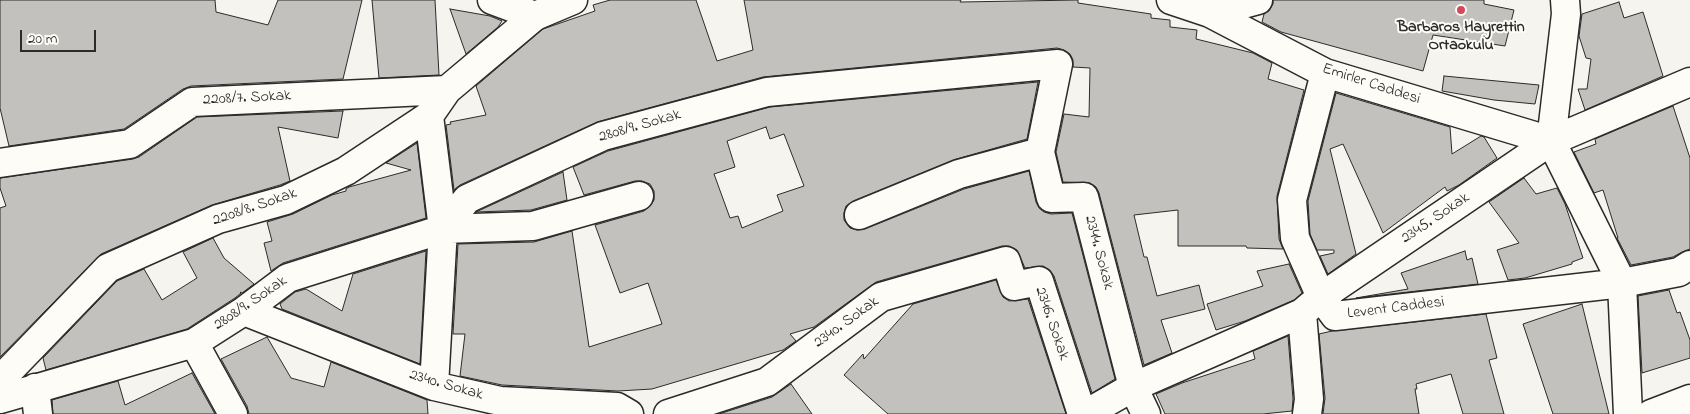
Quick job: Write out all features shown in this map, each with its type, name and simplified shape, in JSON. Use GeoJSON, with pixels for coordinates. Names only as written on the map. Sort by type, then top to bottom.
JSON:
{"type":"FeatureCollection","features":[{"type":"Feature","properties":{"kind":"street"},"geometry":{"type":"LineString","coordinates":[[492,0],[535,16]]}},
{"type":"Feature","properties":{"kind":"street","name":"2208/8. Sokak"},"geometry":{"type":"LineString","coordinates":[[0,380],[108,268],[218,219],[286,200],[346,171],[429,116],[447,90],[535,16],[573,0]]}},
{"type":"Feature","properties":{"kind":"street","name":"Emirler Caddesi"},"geometry":{"type":"LineString","coordinates":[[1171,0],[1210,13],[1325,72],[1551,140]]}},
{"type":"Feature","properties":{"kind":"street"},"geometry":{"type":"LineString","coordinates":[[1210,13],[1258,0]]}},
{"type":"Feature","properties":{"kind":"street"},"geometry":{"type":"LineString","coordinates":[[1565,0],[1566,14],[1551,140],[1622,283],[1628,414]]}},
{"type":"Feature","properties":{"kind":"street","name":"2808/9. Sokak"},"geometry":{"type":"LineString","coordinates":[[0,399],[36,401],[194,343],[244,311],[288,278],[443,229],[468,199],[603,136],[767,92],[1058,64],[1040,152]]}},
{"type":"Feature","properties":{"kind":"street"},"geometry":{"type":"LineString","coordinates":[[1308,414],[1312,305],[1295,238],[1292,200],[1325,72]]}},
{"type":"Feature","properties":{"kind":"street","name":"2345. Sokak"},"geometry":{"type":"LineString","coordinates":[[1312,305],[1551,140],[1690,82]]}},
{"type":"Feature","properties":{"kind":"street","name":"2208/7. Sokak"},"geometry":{"type":"LineString","coordinates":[[0,163],[130,144],[192,102],[447,90]]}},
{"type":"Feature","properties":{"kind":"street"},"geometry":{"type":"LineString","coordinates":[[429,116],[443,229],[434,386]]}},
{"type":"Feature","properties":{"kind":"street"},"geometry":{"type":"LineString","coordinates":[[859,216],[959,174],[1040,152]]}},
{"type":"Feature","properties":{"kind":"street","name":"2344. Sokak"},"geometry":{"type":"LineString","coordinates":[[1040,152],[1051,198],[1084,197],[1133,387]]}},
{"type":"Feature","properties":{"kind":"street"},"geometry":{"type":"LineString","coordinates":[[443,229],[533,226],[639,196]]}},
{"type":"Feature","properties":{"kind":"street","name":"2340. Sokak"},"geometry":{"type":"LineString","coordinates":[[668,414],[767,382],[881,297],[1006,260]]}},
{"type":"Feature","properties":{"kind":"street","name":"2346. Sokak"},"geometry":{"type":"LineString","coordinates":[[1006,260],[1014,286],[1039,281],[1082,414]]}},
{"type":"Feature","properties":{"kind":"street"},"geometry":{"type":"LineString","coordinates":[[1622,283],[1679,272],[1690,265]]}},
{"type":"Feature","properties":{"kind":"street","name":"Levent Caddesi"},"geometry":{"type":"LineString","coordinates":[[1312,305],[1335,316],[1622,283]]}},
{"type":"Feature","properties":{"kind":"street"},"geometry":{"type":"LineString","coordinates":[[1086,414],[1133,387],[1312,305]]}},
{"type":"Feature","properties":{"kind":"street","name":"2340. Sokak"},"geometry":{"type":"LineString","coordinates":[[244,311],[434,386],[500,401],[622,412]]}},
{"type":"Feature","properties":{"kind":"street"},"geometry":{"type":"LineString","coordinates":[[194,343],[233,414]]}},
{"type":"Feature","properties":{"kind":"street"},"geometry":{"type":"LineString","coordinates":[[1133,387],[1146,414]]}},
{"type":"Feature","properties":{"kind":"street"},"geometry":{"type":"LineString","coordinates":[[1651,414],[1690,399]]}},
{"type":"Feature","properties":{"kind":"building"},"geometry":{"type":"Polygon","coordinates":[[[0,0],[215,0],[216,12],[268,25],[278,0],[362,0],[343,79],[191,86],[183,89],[124,129],[9,146],[0,108],[0,0]]]}},
{"type":"Feature","properties":{"kind":"building"},"geometry":{"type":"Polygon","coordinates":[[[372,0],[435,0],[439,75],[379,78],[372,0]]]}},
{"type":"Feature","properties":{"kind":"building"},"geometry":{"type":"Polygon","coordinates":[[[610,0],[696,0],[717,61],[753,50],[744,0],[961,0],[960,2],[1078,0],[1078,3],[1151,14],[1151,18],[1170,20],[1170,27],[1197,30],[1196,39],[1253,53],[1272,63],[1268,79],[1304,90],[1277,196],[1279,239],[1283,249],[1247,248],[1246,246],[1178,246],[1178,210],[1134,215],[1144,257],[1147,257],[1157,296],[1199,285],[1205,309],[1161,320],[1172,353],[1144,365],[1099,193],[1096,187],[1090,183],[1063,182],[1056,152],[1064,114],[1089,117],[1090,68],[1073,67],[1073,60],[1070,54],[1057,48],[763,77],[597,122],[460,185],[454,190],[446,125],[451,124],[450,122],[486,115],[476,86],[543,29],[595,11],[593,5],[610,0]]]}},
{"type":"Feature","properties":{"kind":"building"},"geometry":{"type":"Polygon","coordinates":[[[1273,0],[1484,0],[1484,4],[1514,10],[1505,46],[1433,35],[1423,71],[1281,32],[1262,22],[1264,14],[1269,11],[1273,4],[1273,0]]]}},
{"type":"Feature","properties":{"kind":"building"},"geometry":{"type":"Polygon","coordinates":[[[1619,2],[1624,18],[1643,12],[1663,76],[1585,110],[1578,89],[1587,89],[1591,59],[1586,58],[1579,36],[1582,14],[1619,2]]]}},
{"type":"Feature","properties":{"kind":"building"},"geometry":{"type":"Polygon","coordinates":[[[450,9],[490,16],[502,21],[498,27],[466,54],[450,9]]]}},
{"type":"Feature","properties":{"kind":"building"},"geometry":{"type":"Polygon","coordinates":[[[1444,76],[1539,85],[1535,104],[1494,100],[1442,91],[1444,76]]]}},
{"type":"Feature","properties":{"kind":"building"},"geometry":{"type":"Polygon","coordinates":[[[1038,82],[1027,139],[953,160],[853,201],[846,206],[844,220],[850,228],[857,230],[865,229],[964,189],[1029,171],[1039,208],[1051,214],[1072,213],[1115,379],[1092,393],[1054,276],[1050,270],[1043,266],[1025,268],[1017,250],[1009,246],[1002,246],[876,282],[814,327],[790,334],[796,341],[783,350],[652,389],[618,391],[502,385],[460,376],[465,334],[453,334],[458,244],[534,242],[572,231],[589,347],[662,324],[648,283],[620,293],[595,225],[644,211],[654,200],[654,191],[650,184],[635,181],[584,195],[573,167],[608,151],[770,107],[1038,82]],[[766,127],[727,141],[735,167],[714,174],[730,218],[738,216],[742,228],[783,211],[777,195],[804,186],[784,134],[770,139],[766,127]]]}},
{"type":"Feature","properties":{"kind":"building"},"geometry":{"type":"Polygon","coordinates":[[[1336,93],[1450,127],[1452,154],[1481,136],[1484,137],[1497,158],[1459,185],[1447,191],[1445,187],[1383,233],[1343,144],[1330,149],[1356,254],[1328,274],[1320,256],[1334,253],[1334,250],[1317,250],[1310,234],[1308,201],[1336,93]]]}},
{"type":"Feature","properties":{"kind":"building"},"geometry":{"type":"Polygon","coordinates":[[[1673,106],[1690,158],[1690,249],[1673,257],[1631,265],[1617,238],[1603,190],[1594,193],[1574,152],[1596,144],[1595,139],[1673,106]]]}},
{"type":"Feature","properties":{"kind":"building"},"geometry":{"type":"Polygon","coordinates":[[[343,111],[338,138],[278,127],[290,181],[212,205],[101,254],[0,357],[0,208],[6,206],[0,188],[0,178],[133,159],[139,157],[197,117],[343,111]]]}},
{"type":"Feature","properties":{"kind":"building"},"geometry":{"type":"Polygon","coordinates":[[[417,143],[426,218],[283,263],[271,271],[264,243],[272,241],[267,222],[293,214],[332,195],[346,191],[349,187],[411,170],[386,163],[417,143]]]}},
{"type":"Feature","properties":{"kind":"building"},"geometry":{"type":"Polygon","coordinates":[[[563,172],[567,200],[531,210],[476,212],[563,172]]]}},
{"type":"Feature","properties":{"kind":"building"},"geometry":{"type":"Polygon","coordinates":[[[1524,178],[1536,194],[1557,188],[1565,204],[1583,258],[1572,262],[1572,264],[1525,278],[1508,280],[1497,250],[1519,243],[1489,202],[1524,178]]]}},
{"type":"Feature","properties":{"kind":"building"},"geometry":{"type":"Polygon","coordinates":[[[213,238],[224,258],[254,284],[187,329],[46,370],[43,358],[117,281],[144,269],[162,300],[197,278],[183,252],[213,238]]]}},
{"type":"Feature","properties":{"kind":"building"},"geometry":{"type":"Polygon","coordinates":[[[426,251],[420,364],[282,309],[280,304],[295,292],[306,289],[342,311],[353,274],[426,251]]]}},
{"type":"Feature","properties":{"kind":"building"},"geometry":{"type":"Polygon","coordinates":[[[1465,251],[1467,260],[1472,258],[1478,284],[1356,298],[1408,289],[1401,273],[1465,251]]]}},
{"type":"Feature","properties":{"kind":"building"},"geometry":{"type":"Polygon","coordinates":[[[1289,264],[1302,293],[1294,300],[1245,321],[1216,330],[1207,304],[1263,286],[1257,271],[1289,264]]]}},
{"type":"Feature","properties":{"kind":"building"},"geometry":{"type":"Polygon","coordinates":[[[996,280],[1003,297],[1009,301],[1028,299],[1066,414],[888,414],[844,375],[863,354],[864,359],[913,304],[996,280]]]}},
{"type":"Feature","properties":{"kind":"building"},"geometry":{"type":"Polygon","coordinates":[[[1669,290],[1677,313],[1680,312],[1690,340],[1690,358],[1642,373],[1638,296],[1669,290]]]}},
{"type":"Feature","properties":{"kind":"building"},"geometry":{"type":"Polygon","coordinates":[[[1582,304],[1609,414],[1553,414],[1523,324],[1582,304]]]}},
{"type":"Feature","properties":{"kind":"building"},"geometry":{"type":"Polygon","coordinates":[[[1486,314],[1497,358],[1489,360],[1504,414],[1463,414],[1451,374],[1416,384],[1419,414],[1323,414],[1325,398],[1319,334],[1486,314]]]}},
{"type":"Feature","properties":{"kind":"building"},"geometry":{"type":"Polygon","coordinates":[[[1288,336],[1293,399],[1292,411],[1263,414],[1165,414],[1156,394],[1182,383],[1255,359],[1253,351],[1288,336]]]}},
{"type":"Feature","properties":{"kind":"building"},"geometry":{"type":"Polygon","coordinates":[[[267,337],[291,378],[324,387],[331,362],[427,400],[428,414],[249,414],[247,406],[221,359],[267,337]]]}},
{"type":"Feature","properties":{"kind":"building"},"geometry":{"type":"Polygon","coordinates":[[[192,373],[215,414],[53,414],[52,400],[118,381],[125,405],[192,373]]]}},
{"type":"Feature","properties":{"kind":"building"},"geometry":{"type":"Polygon","coordinates":[[[791,384],[812,414],[719,414],[772,397],[791,384]]]}},
{"type":"Feature","properties":{"kind":"place","name":"Barbaros Hayrettin Ortaokulu"},"geometry":{"type":"Point","coordinates":[1461,10]}}]}
